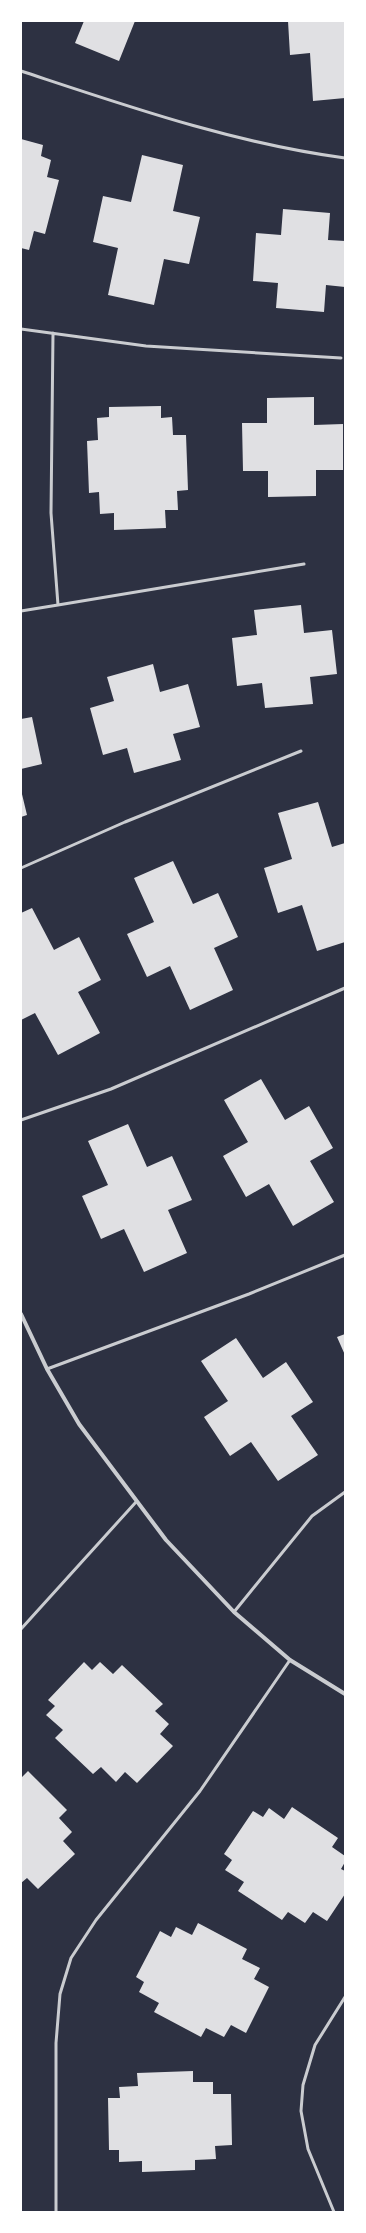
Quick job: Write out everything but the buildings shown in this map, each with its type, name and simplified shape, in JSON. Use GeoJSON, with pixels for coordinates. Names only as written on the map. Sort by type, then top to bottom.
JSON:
{"type":"FeatureCollection","features":[{"type":"Feature","properties":{"kind":"street"},"geometry":{"type":"LineString","coordinates":[[21,1314],[47,1369],[79,1424],[166,1540],[234,1612],[290,1660],[345,1694]]}},
{"type":"Feature","properties":{"kind":"lane"},"geometry":{"type":"LineString","coordinates":[[21,71],[171,120],[294,152],[345,158]]}},
{"type":"Feature","properties":{"kind":"lane"},"geometry":{"type":"LineString","coordinates":[[21,329],[146,346],[341,358]]}},
{"type":"Feature","properties":{"kind":"lane"},"geometry":{"type":"LineString","coordinates":[[53,333],[50,513],[58,605]]}},
{"type":"Feature","properties":{"kind":"lane"},"geometry":{"type":"LineString","coordinates":[[21,611],[304,564]]}},
{"type":"Feature","properties":{"kind":"lane"},"geometry":{"type":"LineString","coordinates":[[21,868],[125,822],[302,751]]}},
{"type":"Feature","properties":{"kind":"lane"},"geometry":{"type":"LineString","coordinates":[[21,1120],[111,1089],[345,988]]}},
{"type":"Feature","properties":{"kind":"lane"},"geometry":{"type":"LineString","coordinates":[[47,1369],[249,1294],[345,1255]]}},
{"type":"Feature","properties":{"kind":"lane"},"geometry":{"type":"LineString","coordinates":[[234,1612],[312,1516],[345,1492]]}},
{"type":"Feature","properties":{"kind":"lane"},"geometry":{"type":"LineString","coordinates":[[21,1629],[136,1502]]}},
{"type":"Feature","properties":{"kind":"lane"},"geometry":{"type":"LineString","coordinates":[[56,2212],[56,2043],[60,1994],[71,1958],[96,1920],[143,1864],[200,1791],[290,1660]]}},
{"type":"Feature","properties":{"kind":"lane"},"geometry":{"type":"LineString","coordinates":[[334,2212],[308,2149],[302,2111],[303,2085],[315,2045],[345,1997]]}}]}
